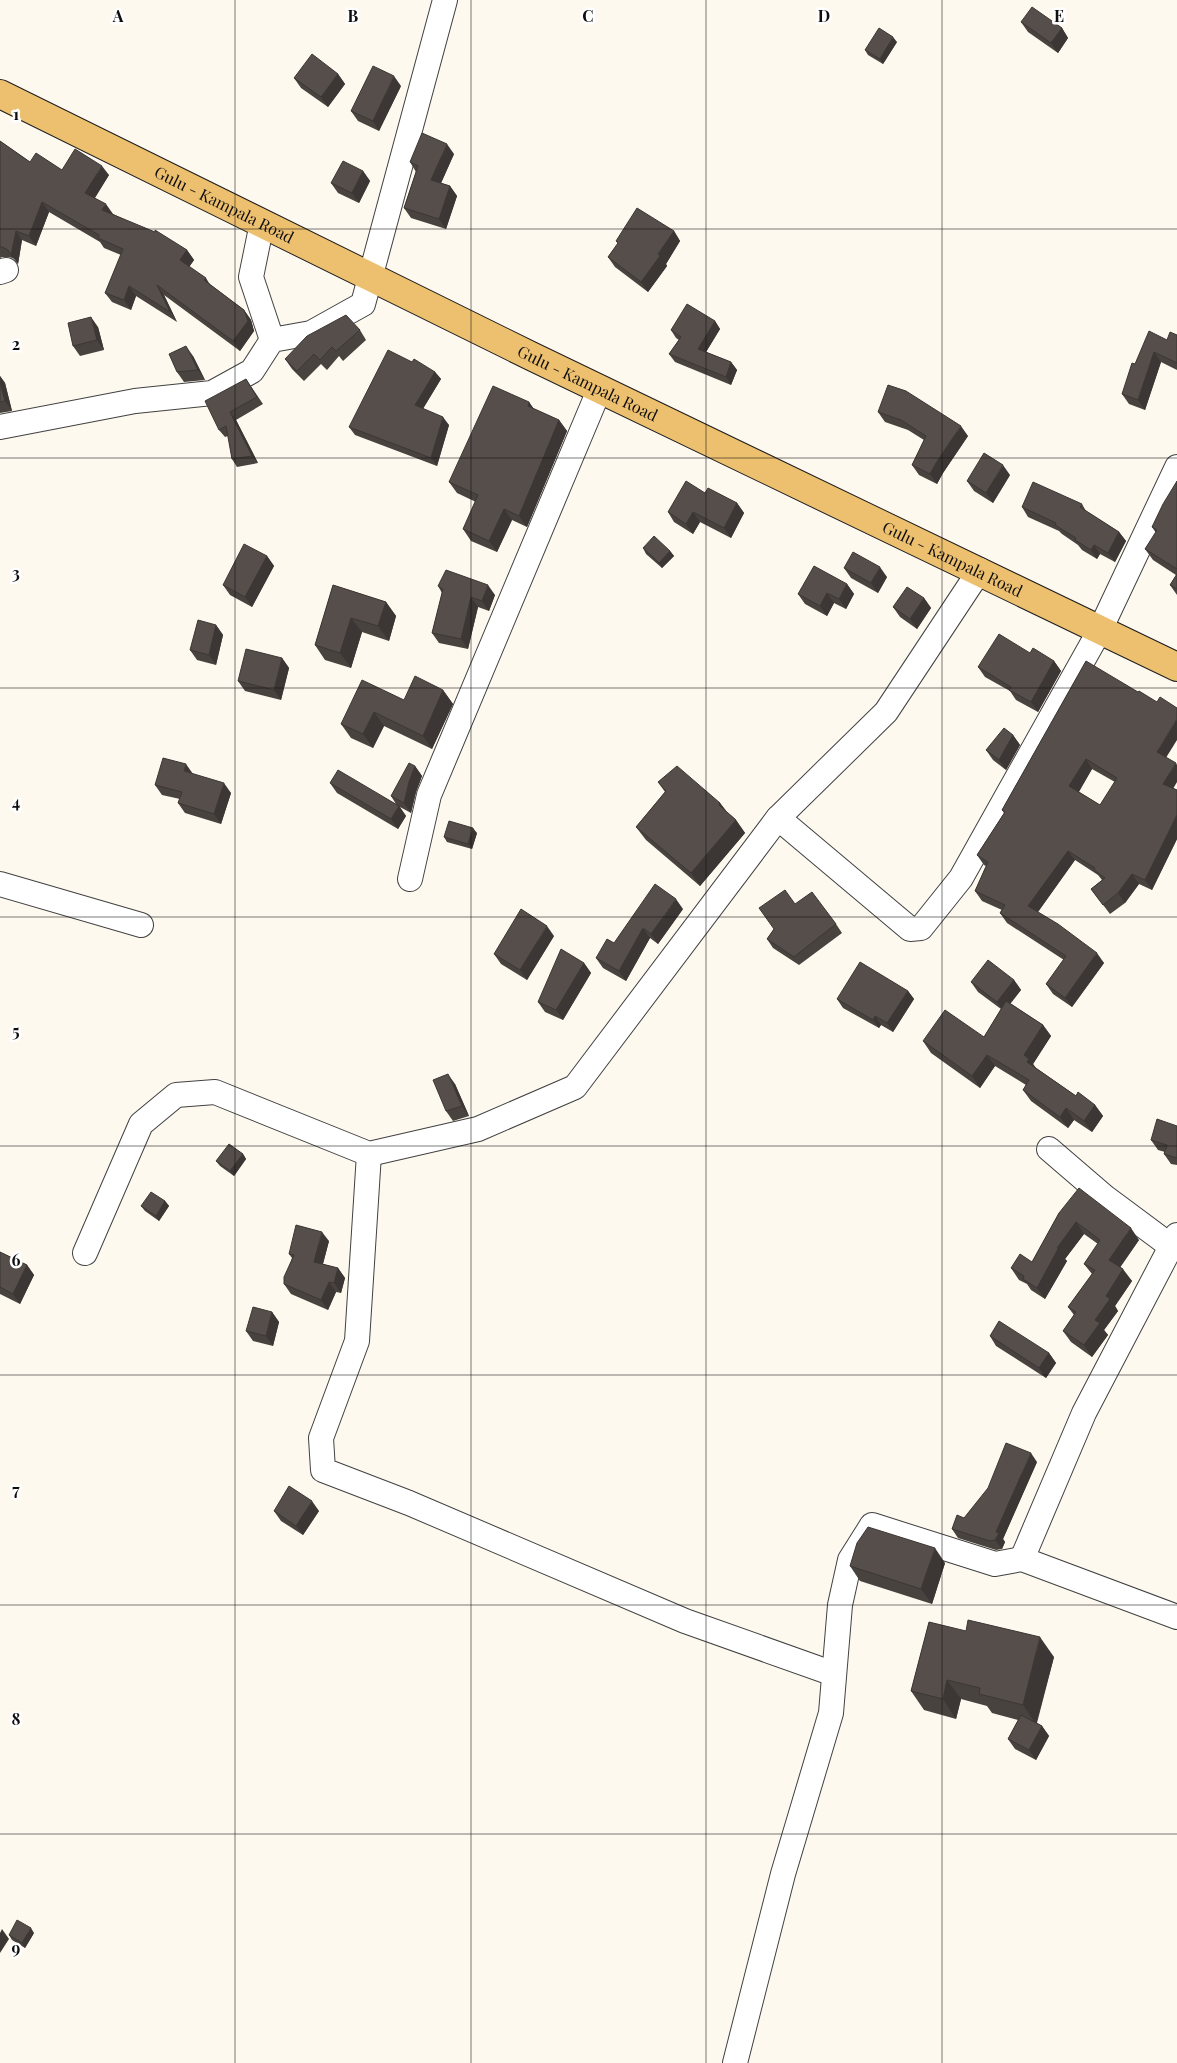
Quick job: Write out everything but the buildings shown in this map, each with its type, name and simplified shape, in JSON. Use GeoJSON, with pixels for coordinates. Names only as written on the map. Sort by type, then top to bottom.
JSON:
{"type":"FeatureCollection","features":[{"type":"Feature","properties":{"kind":"main road","name":"Gulu - Kampala Road"},"geometry":{"type":"LineString","coordinates":[[0,94],[371,277],[1100,628],[1177,667]]}},
{"type":"Feature","properties":{"kind":"street"},"geometry":{"type":"LineString","coordinates":[[0,427],[135,401],[212,393],[252,371],[272,340],[311,333],[363,304],[445,0]]}},
{"type":"Feature","properties":{"kind":"street"},"geometry":{"type":"LineString","coordinates":[[262,223],[251,277],[272,340]]}},
{"type":"Feature","properties":{"kind":"street"},"geometry":{"type":"LineString","coordinates":[[410,879],[429,795],[600,388]]}},
{"type":"Feature","properties":{"kind":"street"},"geometry":{"type":"LineString","coordinates":[[778,818],[910,929],[921,928],[961,878],[1100,628],[1177,466]]}},
{"type":"Feature","properties":{"kind":"street"},"geometry":{"type":"LineString","coordinates":[[85,1252],[141,1124],[176,1095],[215,1092],[369,1154],[478,1129],[575,1087],[778,818],[886,712],[980,570]]}},
{"type":"Feature","properties":{"kind":"street"},"geometry":{"type":"LineString","coordinates":[[0,884],[141,925]]}},
{"type":"Feature","properties":{"kind":"street"},"geometry":{"type":"LineString","coordinates":[[1022,1559],[1084,1413],[1174,1241],[1106,1198],[1049,1149]]}},
{"type":"Feature","properties":{"kind":"street"},"geometry":{"type":"LineString","coordinates":[[369,1154],[357,1341],[321,1438],[324,1470],[409,1503],[685,1621],[834,1674]]}},
{"type":"Feature","properties":{"kind":"street"},"geometry":{"type":"LineString","coordinates":[[735,2063],[783,1874],[831,1713],[840,1605],[850,1560],[872,1524],[996,1564],[1022,1559],[1177,1617]]}}]}
